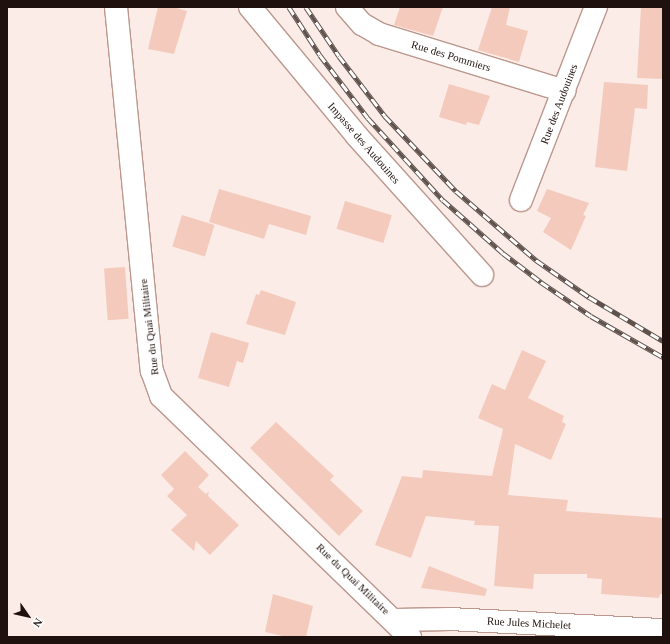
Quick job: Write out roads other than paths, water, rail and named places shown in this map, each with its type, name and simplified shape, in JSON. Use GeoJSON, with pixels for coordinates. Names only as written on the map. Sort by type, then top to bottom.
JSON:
{"type":"FeatureCollection","features":[{"type":"Feature","properties":{"kind":"street","name":"Rue du Quai Militaire"},"geometry":{"type":"LineString","coordinates":[[116,7],[152,372],[161,396],[395,620],[410,637]]}},
{"type":"Feature","properties":{"kind":"street","name":"Impasse des Audouines"},"geometry":{"type":"LineString","coordinates":[[250,7],[357,136],[482,275]]}},
{"type":"Feature","properties":{"kind":"street","name":"Rue des Pommiers"},"geometry":{"type":"LineString","coordinates":[[347,7],[362,24],[379,34],[564,91]]}},
{"type":"Feature","properties":{"kind":"street","name":"Rue des Audouines"},"geometry":{"type":"LineString","coordinates":[[520,200],[596,7]]}},
{"type":"Feature","properties":{"kind":"street","name":"Rue Jules Michelet"},"geometry":{"type":"LineString","coordinates":[[395,620],[450,619],[663,630]]}},
{"type":"Feature","properties":{"kind":"railway"},"geometry":{"type":"LineString","coordinates":[[289,7],[320,55],[368,118],[443,200],[503,253],[541,282],[591,316],[663,357]]}},
{"type":"Feature","properties":{"kind":"railway"},"geometry":{"type":"LineString","coordinates":[[306,7],[339,56],[385,116],[456,191],[536,260],[589,297],[663,341]]}}]}
